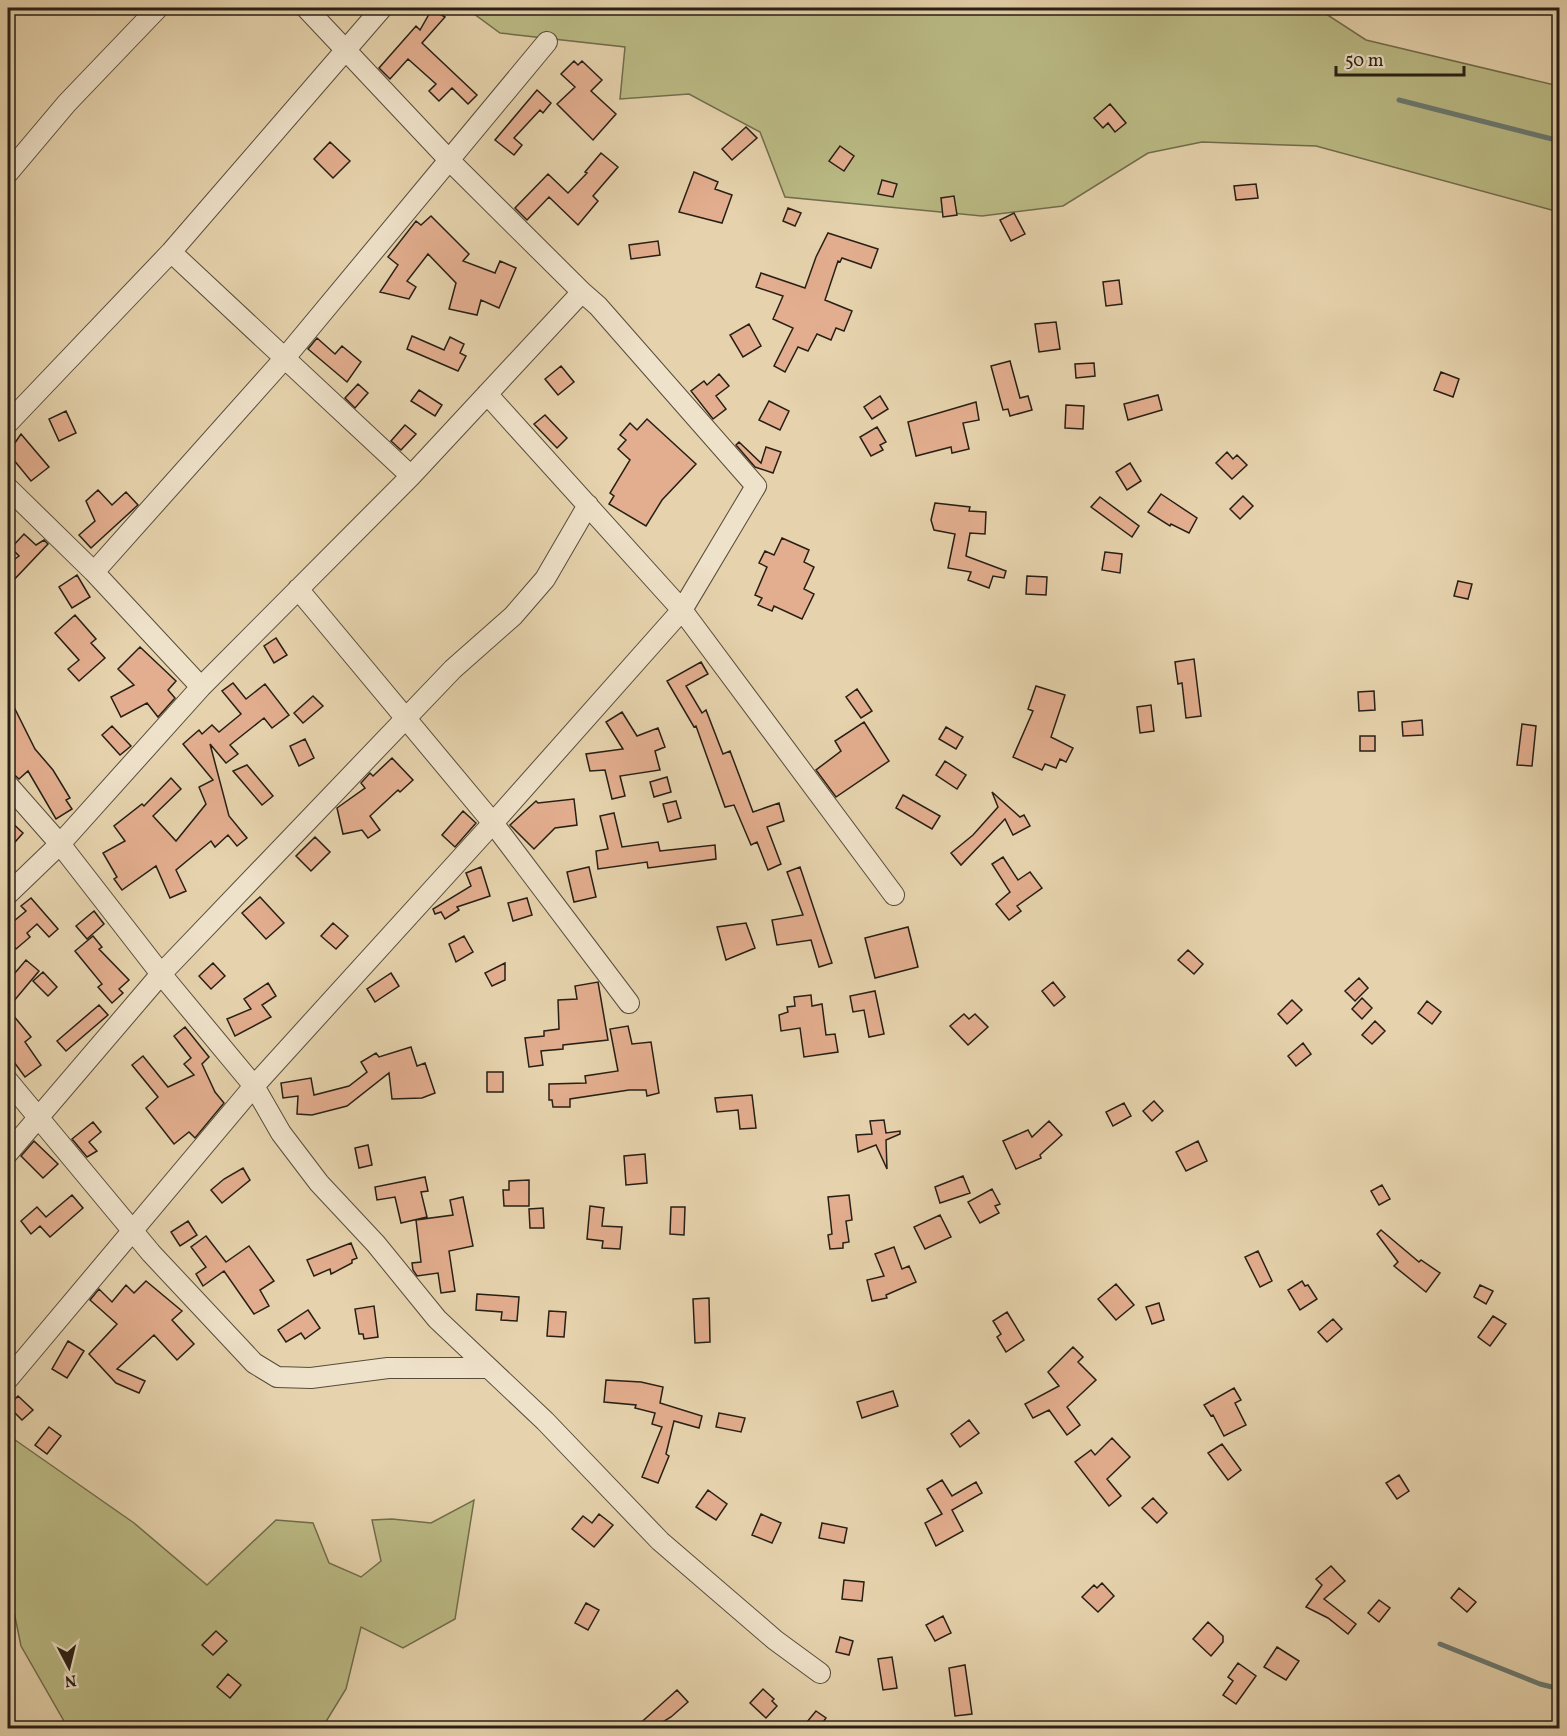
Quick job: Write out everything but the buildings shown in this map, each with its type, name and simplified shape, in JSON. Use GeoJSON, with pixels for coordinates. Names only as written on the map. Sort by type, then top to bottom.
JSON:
{"type":"FeatureCollection","features":[{"type":"Feature","properties":{"kind":"street"},"geometry":{"type":"LineString","coordinates":[[8,173],[67,103],[158,8]]}},
{"type":"Feature","properties":{"kind":"street"},"geometry":{"type":"LineString","coordinates":[[8,1379],[254,1086],[493,823],[681,610],[756,486],[598,306],[450,161],[306,8]]}},
{"type":"Feature","properties":{"kind":"street"},"geometry":{"type":"LineString","coordinates":[[8,423],[171,252],[345,48],[382,8]]}},
{"type":"Feature","properties":{"kind":"street"},"geometry":{"type":"LineString","coordinates":[[94,572],[284,359],[547,42]]}},
{"type":"Feature","properties":{"kind":"street"},"geometry":{"type":"LineString","coordinates":[[171,252],[411,476]]}},
{"type":"Feature","properties":{"kind":"street"},"geometry":{"type":"LineString","coordinates":[[8,894],[60,844],[201,687],[411,476],[582,292]]}},
{"type":"Feature","properties":{"kind":"street"},"geometry":{"type":"LineString","coordinates":[[487,394],[681,610],[894,895]]}},
{"type":"Feature","properties":{"kind":"street"},"geometry":{"type":"LineString","coordinates":[[8,488],[94,572],[201,687]]}},
{"type":"Feature","properties":{"kind":"street"},"geometry":{"type":"LineString","coordinates":[[8,1153],[161,974],[453,669],[513,616],[545,579],[588,505]]}},
{"type":"Feature","properties":{"kind":"street"},"geometry":{"type":"LineString","coordinates":[[298,589],[493,823],[628,1003]]}},
{"type":"Feature","properties":{"kind":"street"},"geometry":{"type":"LineString","coordinates":[[8,785],[60,844],[161,974],[254,1086],[281,1133],[320,1183],[376,1244],[437,1319],[545,1421],[660,1541],[775,1640],[820,1673]]}},
{"type":"Feature","properties":{"kind":"street"},"geometry":{"type":"LineString","coordinates":[[8,1081],[150,1253],[254,1363],[277,1377],[311,1377],[388,1368],[489,1368]]}},
{"type":"Feature","properties":{"kind":"green space"},"geometry":{"type":"Polygon","coordinates":[[[466,8],[1326,8],[1323,12],[1366,40],[1559,86],[1559,212],[1316,146],[1202,142],[1148,153],[1063,206],[982,216],[785,197],[760,132],[689,94],[620,99],[625,47],[500,33],[466,8]]]}},
{"type":"Feature","properties":{"kind":"green space"},"geometry":{"type":"Polygon","coordinates":[[[8,1435],[134,1523],[207,1585],[276,1520],[313,1523],[329,1563],[361,1577],[381,1561],[372,1520],[392,1519],[431,1523],[474,1500],[455,1619],[403,1648],[361,1627],[346,1689],[322,1728],[68,1728],[21,1646],[8,1583],[8,1435]]]}},
{"type":"Feature","properties":{"kind":"waterway"},"geometry":{"type":"LineString","coordinates":[[1399,100],[1560,141]]}},
{"type":"Feature","properties":{"kind":"waterway"},"geometry":{"type":"LineString","coordinates":[[1440,1644],[1540,1684],[1560,1689]]}}]}
